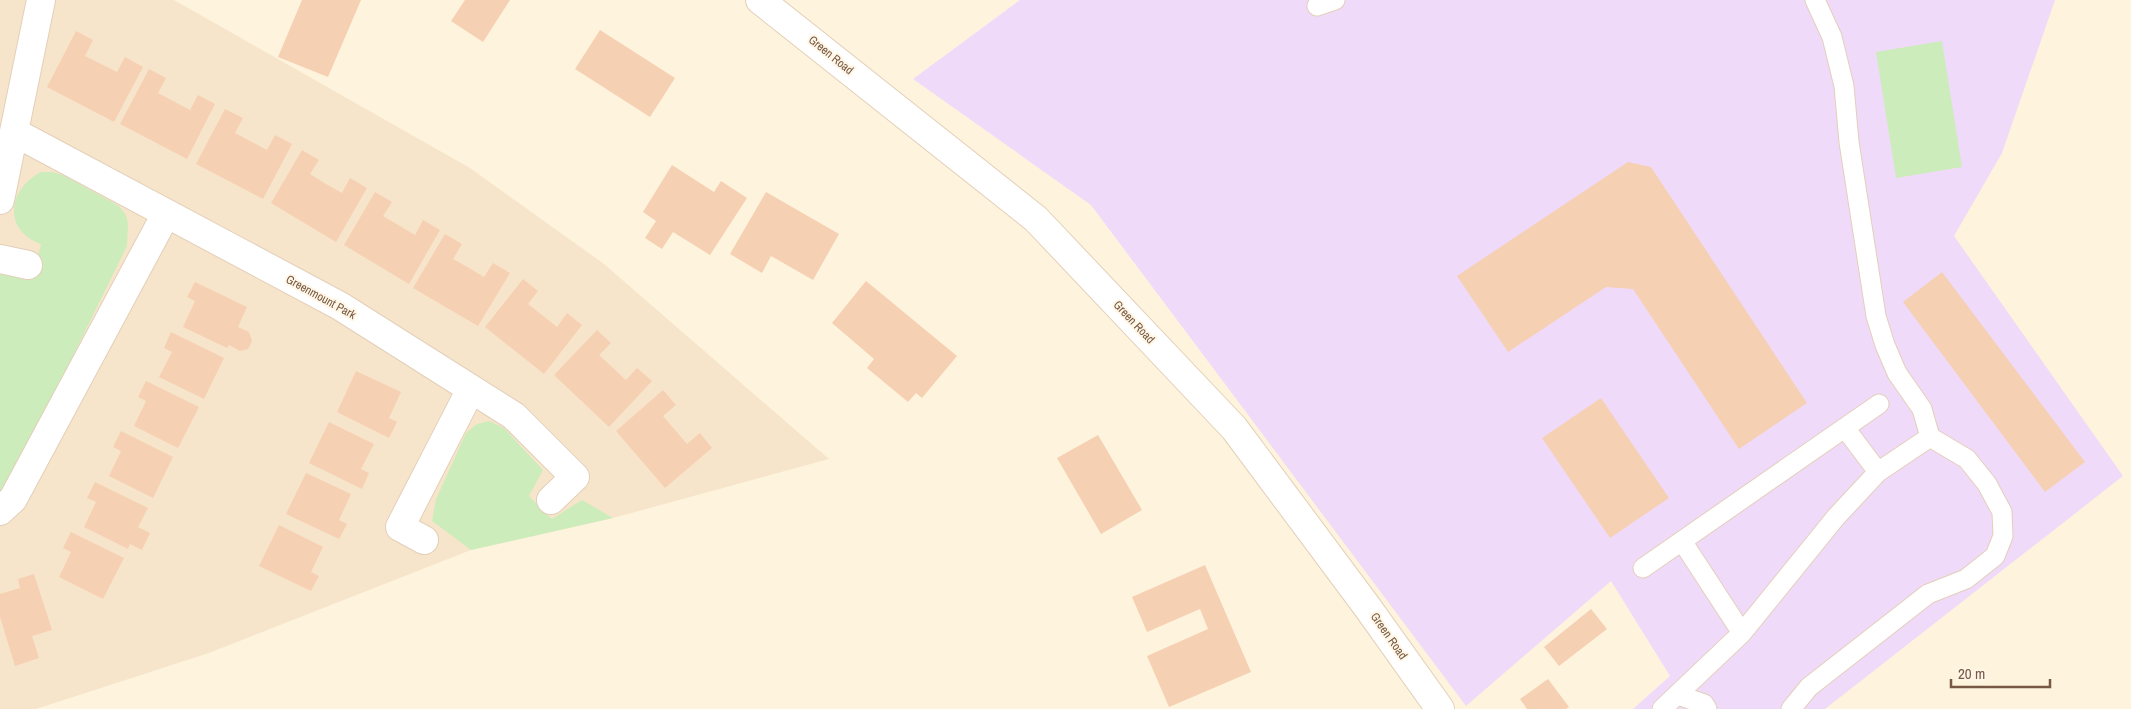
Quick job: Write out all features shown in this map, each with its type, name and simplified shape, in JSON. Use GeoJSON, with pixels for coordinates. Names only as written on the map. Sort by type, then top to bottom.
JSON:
{"type":"FeatureCollection","features":[{"type":"Feature","properties":{"kind":"street"},"geometry":{"type":"LineString","coordinates":[[0,200],[41,0]]}},
{"type":"Feature","properties":{"kind":"street","name":"Green Road"},"geometry":{"type":"LineString","coordinates":[[760,0],[1036,219],[1234,428],[1368,608],[1440,709]]}},
{"type":"Feature","properties":{"kind":"street","name":"Greenmount Park"},"geometry":{"type":"LineString","coordinates":[[14,132],[340,306],[514,416],[575,477],[552,500]]}},
{"type":"Feature","properties":{"kind":"street"},"geometry":{"type":"LineString","coordinates":[[0,511],[13,499],[166,214]]}},
{"type":"Feature","properties":{"kind":"street"},"geometry":{"type":"LineString","coordinates":[[0,259],[28,265]]}},
{"type":"Feature","properties":{"kind":"street"},"geometry":{"type":"LineString","coordinates":[[424,540],[400,527],[471,388]]}},
{"type":"Feature","properties":{"kind":"lane"},"geometry":{"type":"LineString","coordinates":[[1316,6],[1335,0]]}},
{"type":"Feature","properties":{"kind":"lane"},"geometry":{"type":"LineString","coordinates":[[1791,709],[1809,686],[1928,594],[1966,579],[1995,556],[2003,536],[2002,512],[1987,484],[1966,459],[1930,437],[1922,409],[1897,373],[1885,345],[1876,316],[1849,142],[1844,86],[1832,37],[1815,0]]}},
{"type":"Feature","properties":{"kind":"lane"},"geometry":{"type":"LineString","coordinates":[[1643,568],[1879,404]]}},
{"type":"Feature","properties":{"kind":"lane"},"geometry":{"type":"LineString","coordinates":[[1845,428],[1878,472]]}},
{"type":"Feature","properties":{"kind":"lane"},"geometry":{"type":"LineString","coordinates":[[1662,709],[1678,696],[1742,633],[1836,517],[1878,472],[1930,437]]}},
{"type":"Feature","properties":{"kind":"lane"},"geometry":{"type":"LineString","coordinates":[[1682,541],[1742,633]]}},
{"type":"Feature","properties":{"kind":"lane"},"geometry":{"type":"LineString","coordinates":[[1678,696],[1704,704],[1707,709]]}},
{"type":"Feature","properties":{"kind":"shaded area"},"geometry":{"type":"Polygon","coordinates":[[[0,0],[174,0],[470,168],[604,264],[829,459],[613,518],[471,550],[209,653],[36,709],[0,709],[0,0]]]}},
{"type":"Feature","properties":{"kind":"shaded area"},"geometry":{"type":"Polygon","coordinates":[[[1020,0],[2055,0],[2002,153],[1954,236],[2123,476],[1825,709],[1633,709],[1670,676],[1611,581],[1466,706],[1091,205],[913,79],[1020,0]]]}},
{"type":"Feature","properties":{"kind":"green space"},"geometry":{"type":"Polygon","coordinates":[[[1942,41],[1962,167],[1896,178],[1876,52],[1942,41]]]}},
{"type":"Feature","properties":{"kind":"green space"},"geometry":{"type":"Polygon","coordinates":[[[41,172],[53,172],[65,176],[119,206],[126,215],[128,224],[127,246],[15,474],[0,492],[0,272],[32,279],[41,244],[28,238],[20,229],[15,220],[14,209],[16,199],[22,188],[30,179],[41,172]]]}},
{"type":"Feature","properties":{"kind":"green space"},"geometry":{"type":"Polygon","coordinates":[[[489,421],[504,428],[543,470],[529,496],[552,519],[582,500],[613,518],[471,550],[432,521],[436,499],[466,433],[477,424],[489,421]]]}},
{"type":"Feature","properties":{"kind":"building"},"geometry":{"type":"Polygon","coordinates":[[[302,0],[361,0],[328,77],[278,57],[302,0]]]}},
{"type":"Feature","properties":{"kind":"building"},"geometry":{"type":"Polygon","coordinates":[[[465,0],[510,0],[483,42],[451,21],[465,0]]]}},
{"type":"Feature","properties":{"kind":"building"},"geometry":{"type":"Polygon","coordinates":[[[600,30],[675,78],[650,117],[575,69],[600,30]]]}},
{"type":"Feature","properties":{"kind":"building"},"geometry":{"type":"Polygon","coordinates":[[[76,31],[93,40],[85,56],[117,72],[125,57],[143,67],[114,122],[47,87],[76,31]]]}},
{"type":"Feature","properties":{"kind":"building"},"geometry":{"type":"Polygon","coordinates":[[[149,69],[166,78],[158,93],[190,110],[198,95],[215,104],[187,159],[120,124],[149,69]]]}},
{"type":"Feature","properties":{"kind":"building"},"geometry":{"type":"Polygon","coordinates":[[[225,109],[243,118],[235,133],[267,150],[275,135],[292,144],[263,199],[196,164],[225,109]]]}},
{"type":"Feature","properties":{"kind":"building"},"geometry":{"type":"Polygon","coordinates":[[[302,150],[319,160],[310,174],[326,184],[342,193],[350,178],[367,188],[336,242],[271,203],[302,150]]]}},
{"type":"Feature","properties":{"kind":"building"},"geometry":{"type":"Polygon","coordinates":[[[1628,162],[1651,167],[1807,403],[1739,449],[1633,289],[1606,287],[1508,352],[1457,276],[1628,162]]]}},
{"type":"Feature","properties":{"kind":"building"},"geometry":{"type":"Polygon","coordinates":[[[672,165],[714,192],[721,181],[747,198],[710,255],[673,232],[662,249],[645,238],[656,221],[643,212],[672,165]]]}},
{"type":"Feature","properties":{"kind":"building"},"geometry":{"type":"Polygon","coordinates":[[[375,192],[392,202],[383,216],[415,235],[423,220],[440,230],[409,284],[344,245],[375,192]]]}},
{"type":"Feature","properties":{"kind":"building"},"geometry":{"type":"Polygon","coordinates":[[[766,192],[839,234],[813,280],[771,256],[762,273],[730,254],[766,192]]]}},
{"type":"Feature","properties":{"kind":"building"},"geometry":{"type":"Polygon","coordinates":[[[445,234],[462,244],[453,259],[484,277],[493,263],[510,273],[478,326],[413,288],[445,234]]]}},
{"type":"Feature","properties":{"kind":"building"},"geometry":{"type":"Polygon","coordinates":[[[1942,272],[2085,462],[2045,492],[1903,302],[1942,272]]]}},
{"type":"Feature","properties":{"kind":"building"},"geometry":{"type":"Polygon","coordinates":[[[523,279],[538,291],[528,304],[557,327],[567,313],[582,325],[544,374],[485,327],[523,279]]]}},
{"type":"Feature","properties":{"kind":"building"},"geometry":{"type":"Polygon","coordinates":[[[866,281],[957,356],[922,398],[916,393],[908,402],[867,368],[874,359],[832,323],[866,281]]]}},
{"type":"Feature","properties":{"kind":"building"},"geometry":{"type":"Polygon","coordinates":[[[195,282],[247,307],[238,327],[249,332],[252,341],[248,349],[240,351],[229,345],[227,348],[183,327],[195,301],[187,297],[195,282]]]}},
{"type":"Feature","properties":{"kind":"building"},"geometry":{"type":"Polygon","coordinates":[[[597,330],[611,343],[599,355],[626,380],[637,368],[652,381],[609,427],[554,375],[597,330]]]}},
{"type":"Feature","properties":{"kind":"building"},"geometry":{"type":"Polygon","coordinates":[[[171,332],[224,358],[204,399],[159,377],[172,352],[164,348],[171,332]]]}},
{"type":"Feature","properties":{"kind":"building"},"geometry":{"type":"Polygon","coordinates":[[[356,371],[401,392],[389,418],[397,422],[389,438],[337,412],[356,371]]]}},
{"type":"Feature","properties":{"kind":"building"},"geometry":{"type":"Polygon","coordinates":[[[146,381],[199,407],[178,448],[134,426],[146,401],[138,397],[146,381]]]}},
{"type":"Feature","properties":{"kind":"building"},"geometry":{"type":"Polygon","coordinates":[[[663,390],[676,405],[663,416],[687,444],[700,433],[712,448],[665,488],[616,431],[663,390]]]}},
{"type":"Feature","properties":{"kind":"building"},"geometry":{"type":"Polygon","coordinates":[[[1601,398],[1669,498],[1610,538],[1542,438],[1601,398]]]}},
{"type":"Feature","properties":{"kind":"building"},"geometry":{"type":"Polygon","coordinates":[[[329,422],[374,444],[361,469],[369,473],[362,489],[309,463],[329,422]]]}},
{"type":"Feature","properties":{"kind":"building"},"geometry":{"type":"Polygon","coordinates":[[[121,431],[173,457],[153,498],[109,476],[121,451],[113,447],[121,431]]]}},
{"type":"Feature","properties":{"kind":"building"},"geometry":{"type":"Polygon","coordinates":[[[1098,435],[1142,510],[1101,534],[1057,458],[1098,435]]]}},
{"type":"Feature","properties":{"kind":"building"},"geometry":{"type":"Polygon","coordinates":[[[306,473],[351,494],[339,520],[347,524],[339,539],[286,514],[306,473]]]}},
{"type":"Feature","properties":{"kind":"building"},"geometry":{"type":"Polygon","coordinates":[[[95,482],[148,508],[138,527],[150,533],[142,550],[130,544],[128,549],[84,527],[96,502],[87,498],[95,482]]]}},
{"type":"Feature","properties":{"kind":"building"},"geometry":{"type":"Polygon","coordinates":[[[279,525],[323,547],[311,572],[319,576],[311,591],[259,566],[279,525]]]}},
{"type":"Feature","properties":{"kind":"building"},"geometry":{"type":"Polygon","coordinates":[[[71,532],[124,558],[103,599],[59,577],[71,552],[63,548],[71,532]]]}},
{"type":"Feature","properties":{"kind":"building"},"geometry":{"type":"Polygon","coordinates":[[[1205,565],[1251,672],[1169,707],[1147,656],[1208,629],[1200,609],[1147,632],[1132,597],[1205,565]]]}},
{"type":"Feature","properties":{"kind":"building"},"geometry":{"type":"Polygon","coordinates":[[[34,574],[52,630],[32,636],[39,658],[15,666],[0,617],[0,594],[20,588],[18,579],[34,574]]]}},
{"type":"Feature","properties":{"kind":"building"},"geometry":{"type":"Polygon","coordinates":[[[1591,609],[1607,629],[1559,666],[1544,647],[1591,609]]]}},
{"type":"Feature","properties":{"kind":"building"},"geometry":{"type":"Polygon","coordinates":[[[1548,679],[1569,707],[1566,709],[1527,709],[1520,699],[1548,679]]]}}]}
